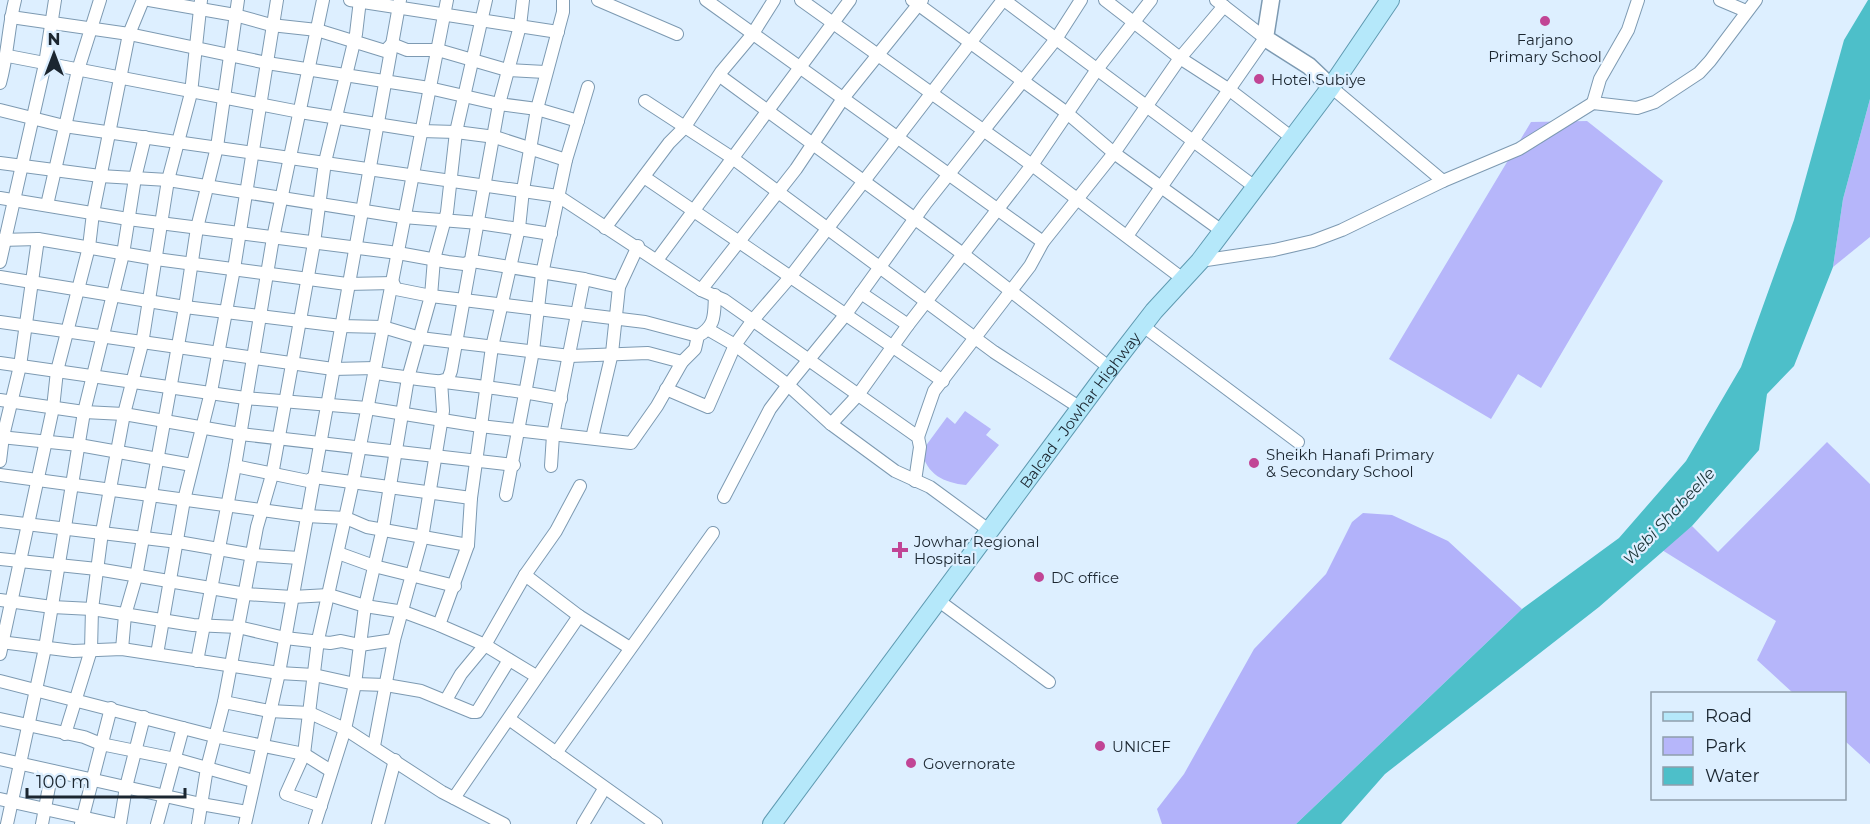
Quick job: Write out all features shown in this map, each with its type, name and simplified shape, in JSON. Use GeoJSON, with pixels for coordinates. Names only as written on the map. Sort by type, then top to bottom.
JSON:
{"type":"FeatureCollection","features":[{"type":"Feature","properties":{"kind":"main road","name":"Balcad - Jowhar Highway"},"geometry":{"type":"LineString","coordinates":[[772,824],[1082,409],[1110,368],[1200,261],[1331,87],[1390,0]]}},
{"type":"Feature","properties":{"kind":"street"},"geometry":{"type":"LineString","coordinates":[[0,83],[8,56],[11,17],[15,0]]}},
{"type":"Feature","properties":{"kind":"street"},"geometry":{"type":"LineString","coordinates":[[0,262],[2,241],[15,200],[31,119],[45,64],[55,0]]}},
{"type":"Feature","properties":{"kind":"street"},"geometry":{"type":"LineString","coordinates":[[47,205],[53,170],[78,70],[100,0]]}},
{"type":"Feature","properties":{"kind":"street"},"geometry":{"type":"LineString","coordinates":[[143,0],[129,34],[93,213],[89,247],[57,371],[52,408],[20,560],[5,601],[1,646],[122,649],[232,667],[314,675],[356,684],[386,685],[421,691],[472,712],[477,712],[509,660]]}},
{"type":"Feature","properties":{"kind":"street"},"geometry":{"type":"LineString","coordinates":[[149,0],[200,5],[271,25],[316,30],[353,39],[385,51],[392,44]]}},
{"type":"Feature","properties":{"kind":"street"},"geometry":{"type":"LineString","coordinates":[[122,649],[125,615],[136,577],[197,228],[217,147],[238,0]]}},
{"type":"Feature","properties":{"kind":"street"},"geometry":{"type":"LineString","coordinates":[[157,654],[184,500],[211,392],[234,269],[261,105],[271,25],[277,0]]}},
{"type":"Feature","properties":{"kind":"street"},"geometry":{"type":"LineString","coordinates":[[197,661],[235,466],[245,398],[255,358],[273,238],[322,0]]}},
{"type":"Feature","properties":{"kind":"street"},"geometry":{"type":"LineString","coordinates":[[321,806],[286,794],[304,754],[318,640],[346,518],[438,50],[442,15],[447,0]]}},
{"type":"Feature","properties":{"kind":"street"},"geometry":{"type":"LineString","coordinates":[[315,824],[345,729],[356,684],[365,606],[383,528],[408,378],[430,296],[434,259],[446,221],[456,132],[486,0]]}},
{"type":"Feature","properties":{"kind":"street"},"geometry":{"type":"LineString","coordinates":[[441,381],[448,379],[451,371],[495,137],[499,104],[520,26],[524,0]]}},
{"type":"Feature","properties":{"kind":"street"},"geometry":{"type":"LineString","coordinates":[[439,625],[468,545],[471,498],[492,347],[519,228],[537,109],[563,6],[572,0]]}},
{"type":"Feature","properties":{"kind":"street"},"geometry":{"type":"LineString","coordinates":[[598,0],[677,34]]}},
{"type":"Feature","properties":{"kind":"street"},"geometry":{"type":"LineString","coordinates":[[706,0],[1043,242]]}},
{"type":"Feature","properties":{"kind":"street"},"geometry":{"type":"LineString","coordinates":[[605,228],[684,128],[752,35],[774,0]]}},
{"type":"Feature","properties":{"kind":"street"},"geometry":{"type":"LineString","coordinates":[[801,0],[1032,165],[1183,279]]}},
{"type":"Feature","properties":{"kind":"street"},"geometry":{"type":"LineString","coordinates":[[657,260],[731,157],[801,68],[850,0]]}},
{"type":"Feature","properties":{"kind":"street"},"geometry":{"type":"LineString","coordinates":[[666,389],[708,407],[735,345],[753,320],[791,276],[861,181],[1004,0],[1255,187]]}},
{"type":"Feature","properties":{"kind":"street"},"geometry":{"type":"LineString","coordinates":[[724,497],[770,409],[846,314],[914,219],[1056,39],[1082,0]]}},
{"type":"Feature","properties":{"kind":"street"},"geometry":{"type":"LineString","coordinates":[[1105,0],[1180,58],[1230,91],[1292,137]]}},
{"type":"Feature","properties":{"kind":"street"},"geometry":{"type":"LineString","coordinates":[[831,424],[858,395],[908,325],[1032,165],[1098,68],[1151,0]]}},
{"type":"Feature","properties":{"kind":"street"},"geometry":{"type":"LineString","coordinates":[[1127,236],[1159,187],[1230,91],[1264,38],[1270,0]]}},
{"type":"Feature","properties":{"kind":"street"},"geometry":{"type":"LineString","coordinates":[[1593,103],[1600,79],[1628,30],[1638,0]]}},
{"type":"Feature","properties":{"kind":"street"},"geometry":{"type":"LineString","coordinates":[[1200,261],[1275,250],[1313,241],[1342,230],[1443,181],[1519,149],[1593,103],[1637,108],[1655,102],[1705,67],[1756,0]]}},
{"type":"Feature","properties":{"kind":"street"},"geometry":{"type":"LineString","coordinates":[[198,824],[207,768],[232,667],[253,555],[272,475],[298,321],[314,243],[325,162],[353,39],[357,1],[399,4],[442,15],[558,32]]}},
{"type":"Feature","properties":{"kind":"street"},"geometry":{"type":"LineString","coordinates":[[701,290],[796,169],[844,98],[880,56],[918,2],[1021,81],[1067,113],[1159,187],[1222,231]]}},
{"type":"Feature","properties":{"kind":"street"},"geometry":{"type":"LineString","coordinates":[[1727,2],[1746,11]]}},
{"type":"Feature","properties":{"kind":"street"},"geometry":{"type":"LineString","coordinates":[[915,481],[920,447],[918,437],[929,400],[1030,266],[1043,242],[1114,153],[1220,3],[1264,38],[1309,66],[1443,181]]}},
{"type":"Feature","properties":{"kind":"street"},"geometry":{"type":"LineString","coordinates":[[0,759],[201,804],[246,818],[279,673],[399,4]]}},
{"type":"Feature","properties":{"kind":"street"},"geometry":{"type":"LineString","coordinates":[[65,734],[91,650],[92,609],[102,532],[124,414],[142,344],[168,180],[180,143],[191,93],[200,5]]}},
{"type":"Feature","properties":{"kind":"street"},"geometry":{"type":"LineString","coordinates":[[11,17],[129,34],[196,50],[267,63],[429,88],[499,104],[537,109],[578,121]]}},
{"type":"Feature","properties":{"kind":"street"},"geometry":{"type":"LineString","coordinates":[[392,44],[407,50],[438,50],[507,70],[545,72]]}},
{"type":"Feature","properties":{"kind":"street"},"geometry":{"type":"LineString","coordinates":[[8,56],[191,93],[300,112],[378,122],[421,131],[456,132],[495,137],[566,160]]}},
{"type":"Feature","properties":{"kind":"street"},"geometry":{"type":"LineString","coordinates":[[720,76],[963,254],[1110,368]]}},
{"type":"Feature","properties":{"kind":"street"},"geometry":{"type":"LineString","coordinates":[[506,495],[514,465],[524,391],[533,351],[536,309],[542,274],[566,160],[588,87]]}},
{"type":"Feature","properties":{"kind":"street"},"geometry":{"type":"LineString","coordinates":[[645,101],[731,157],[976,338],[1082,409]]}},
{"type":"Feature","properties":{"kind":"street"},"geometry":{"type":"LineString","coordinates":[[0,110],[64,126],[254,151],[558,196],[583,210],[605,228],[638,246],[701,290],[715,295],[753,320],[918,437]]}},
{"type":"Feature","properties":{"kind":"street"},"geometry":{"type":"LineString","coordinates":[[7,824],[5,800],[20,765],[36,691],[66,528],[84,412],[123,254],[135,178],[145,137]]}},
{"type":"Feature","properties":{"kind":"street"},"geometry":{"type":"LineString","coordinates":[[0,164],[100,176],[168,180],[245,193],[362,208],[404,217],[479,223],[551,234]]}},
{"type":"Feature","properties":{"kind":"street"},"geometry":{"type":"LineString","coordinates":[[644,177],[943,381]]}},
{"type":"Feature","properties":{"kind":"street"},"geometry":{"type":"LineString","coordinates":[[0,198],[239,234],[398,253],[464,264],[472,261],[619,287]]}},
{"type":"Feature","properties":{"kind":"street"},"geometry":{"type":"LineString","coordinates":[[2,241],[38,240],[156,260],[347,284],[393,283]]}},
{"type":"Feature","properties":{"kind":"street"},"geometry":{"type":"LineString","coordinates":[[0,461],[6,401],[20,366],[38,240]]}},
{"type":"Feature","properties":{"kind":"street"},"geometry":{"type":"LineString","coordinates":[[592,438],[612,352],[619,287],[638,246]]}},
{"type":"Feature","properties":{"kind":"street"},"geometry":{"type":"LineString","coordinates":[[0,277],[150,301],[298,321],[341,326],[383,327],[420,338],[492,347],[570,356],[612,352],[648,352],[682,362]]}},
{"type":"Feature","properties":{"kind":"street"},"geometry":{"type":"LineString","coordinates":[[551,466],[554,435],[579,315],[584,279]]}},
{"type":"Feature","properties":{"kind":"street"},"geometry":{"type":"LineString","coordinates":[[393,283],[396,289],[430,296],[645,322],[703,333],[735,345],[788,385],[831,424],[895,471],[930,487],[990,531]]}},
{"type":"Feature","properties":{"kind":"street"},"geometry":{"type":"LineString","coordinates":[[861,293],[908,325]]}},
{"type":"Feature","properties":{"kind":"street"},"geometry":{"type":"LineString","coordinates":[[0,363],[245,398],[367,408],[480,426],[631,443],[682,362],[695,349],[703,333],[714,322],[715,295]]}},
{"type":"Feature","properties":{"kind":"street"},"geometry":{"type":"LineString","coordinates":[[0,322],[142,344],[333,369],[375,368]]}},
{"type":"Feature","properties":{"kind":"street"},"geometry":{"type":"LineString","coordinates":[[1143,326],[1298,442]]}},
{"type":"Feature","properties":{"kind":"street"},"geometry":{"type":"LineString","coordinates":[[375,368],[376,373],[524,391],[561,399]]}},
{"type":"Feature","properties":{"kind":"street"},"geometry":{"type":"LineString","coordinates":[[374,746],[394,640],[404,612],[422,538],[444,401],[441,381]]}},
{"type":"Feature","properties":{"kind":"street"},"geometry":{"type":"LineString","coordinates":[[6,401],[84,412],[124,414],[240,434],[514,465]]}},
{"type":"Feature","properties":{"kind":"street"},"geometry":{"type":"LineString","coordinates":[[2,436],[79,445],[192,465]]}},
{"type":"Feature","properties":{"kind":"street"},"geometry":{"type":"LineString","coordinates":[[235,466],[308,481],[314,477],[471,498]]}},
{"type":"Feature","properties":{"kind":"street"},"geometry":{"type":"LineString","coordinates":[[0,475],[306,516],[346,518],[367,527],[383,528],[422,538],[468,545]]}},
{"type":"Feature","properties":{"kind":"street"},"geometry":{"type":"LineString","coordinates":[[446,700],[461,674],[485,645],[525,575],[556,531],[580,486]]}},
{"type":"Feature","properties":{"kind":"street"},"geometry":{"type":"LineString","coordinates":[[0,521],[178,542],[253,555],[299,558]]}},
{"type":"Feature","properties":{"kind":"street"},"geometry":{"type":"LineString","coordinates":[[556,753],[713,533]]}},
{"type":"Feature","properties":{"kind":"street"},"geometry":{"type":"LineString","coordinates":[[338,553],[375,566],[455,586]]}},
{"type":"Feature","properties":{"kind":"street"},"geometry":{"type":"LineString","coordinates":[[0,559],[97,569],[169,583],[246,594],[292,597],[328,595],[365,606],[404,612],[439,625],[485,645],[536,676]]}},
{"type":"Feature","properties":{"kind":"street"},"geometry":{"type":"LineString","coordinates":[[525,575],[579,616],[630,648]]}},
{"type":"Feature","properties":{"kind":"street"},"geometry":{"type":"LineString","coordinates":[[5,601],[92,609],[204,626],[238,627],[285,638],[360,645],[394,640]]}},
{"type":"Feature","properties":{"kind":"street"},"geometry":{"type":"LineString","coordinates":[[939,601],[1049,682]]}},
{"type":"Feature","properties":{"kind":"street"},"geometry":{"type":"LineString","coordinates":[[454,798],[579,616]]}},
{"type":"Feature","properties":{"kind":"street"},"geometry":{"type":"LineString","coordinates":[[0,681],[214,736],[304,754],[331,771]]}},
{"type":"Feature","properties":{"kind":"street"},"geometry":{"type":"LineString","coordinates":[[224,702],[269,711],[310,713],[345,729],[454,798],[504,824]]}},
{"type":"Feature","properties":{"kind":"street"},"geometry":{"type":"LineString","coordinates":[[82,821],[111,708]]}},
{"type":"Feature","properties":{"kind":"street"},"geometry":{"type":"LineString","coordinates":[[120,824],[126,787],[144,717]]}},
{"type":"Feature","properties":{"kind":"street"},"geometry":{"type":"LineString","coordinates":[[0,718],[27,726],[84,737],[101,744],[175,759],[189,765],[253,780]]}},
{"type":"Feature","properties":{"kind":"street"},"geometry":{"type":"LineString","coordinates":[[509,719],[656,824]]}},
{"type":"Feature","properties":{"kind":"street"},"geometry":{"type":"LineString","coordinates":[[157,824],[183,728]]}},
{"type":"Feature","properties":{"kind":"street"},"geometry":{"type":"LineString","coordinates":[[378,824],[395,760]]}},
{"type":"Feature","properties":{"kind":"street"},"geometry":{"type":"LineString","coordinates":[[42,824],[52,771]]}},
{"type":"Feature","properties":{"kind":"street"},"geometry":{"type":"LineString","coordinates":[[583,824],[604,789]]}},
{"type":"Feature","properties":{"kind":"street"},"geometry":{"type":"LineString","coordinates":[[5,800],[45,809],[82,821],[113,824]]}},
{"type":"Feature","properties":{"kind":"green space"},"geometry":{"type":"Polygon","coordinates":[[[1870,99],[1870,237],[1833,267],[1843,199],[1870,99]]]}},
{"type":"Feature","properties":{"kind":"green space"},"geometry":{"type":"Polygon","coordinates":[[[1587,121],[1663,181],[1541,388],[1518,374],[1491,419],[1389,359],[1531,122],[1587,121]]]}},
{"type":"Feature","properties":{"kind":"green space"},"geometry":{"type":"Polygon","coordinates":[[[965,411],[991,429],[986,435],[999,445],[966,485],[950,482],[937,476],[927,466],[922,451],[947,417],[955,424],[965,411]]]}},
{"type":"Feature","properties":{"kind":"green space"},"geometry":{"type":"Polygon","coordinates":[[[1827,442],[1870,484],[1870,764],[1846,742],[1846,692],[1792,692],[1757,660],[1776,621],[1662,550],[1692,526],[1718,552],[1827,442]]]}},
{"type":"Feature","properties":{"kind":"shaded area"},"geometry":{"type":"Polygon","coordinates":[[[1363,513],[1392,515],[1448,541],[1522,609],[1296,824],[1162,824],[1157,809],[1184,774],[1254,649],[1326,574],[1352,522],[1363,513]]]}},
{"type":"Feature","properties":{"kind":"water","name":"Webi Shabeelle"},"geometry":{"type":"Polygon","coordinates":[[[1870,0],[1870,99],[1843,199],[1833,267],[1794,366],[1767,394],[1759,450],[1692,526],[1599,607],[1385,774],[1341,824],[1296,824],[1522,609],[1619,538],[1686,461],[1741,367],[1794,220],[1844,40],[1870,0]]]}},
{"type":"Feature","properties":{"kind":"place","name":"Farjano Primary School"},"geometry":{"type":"Point","coordinates":[1545,21]}},
{"type":"Feature","properties":{"kind":"place","name":"Hotel Subiye"},"geometry":{"type":"Point","coordinates":[1259,79]}},
{"type":"Feature","properties":{"kind":"place","name":"Sheikh Hanafi Primary & Secondary School"},"geometry":{"type":"Point","coordinates":[1254,463]}},
{"type":"Feature","properties":{"kind":"place","name":"Jowhar Regional Hospital"},"geometry":{"type":"Point","coordinates":[900,550]}},
{"type":"Feature","properties":{"kind":"place","name":"DC office"},"geometry":{"type":"Point","coordinates":[1039,577]}},
{"type":"Feature","properties":{"kind":"place","name":"UNICEF"},"geometry":{"type":"Point","coordinates":[1100,746]}},
{"type":"Feature","properties":{"kind":"place","name":"Governorate"},"geometry":{"type":"Point","coordinates":[911,763]}}]}
